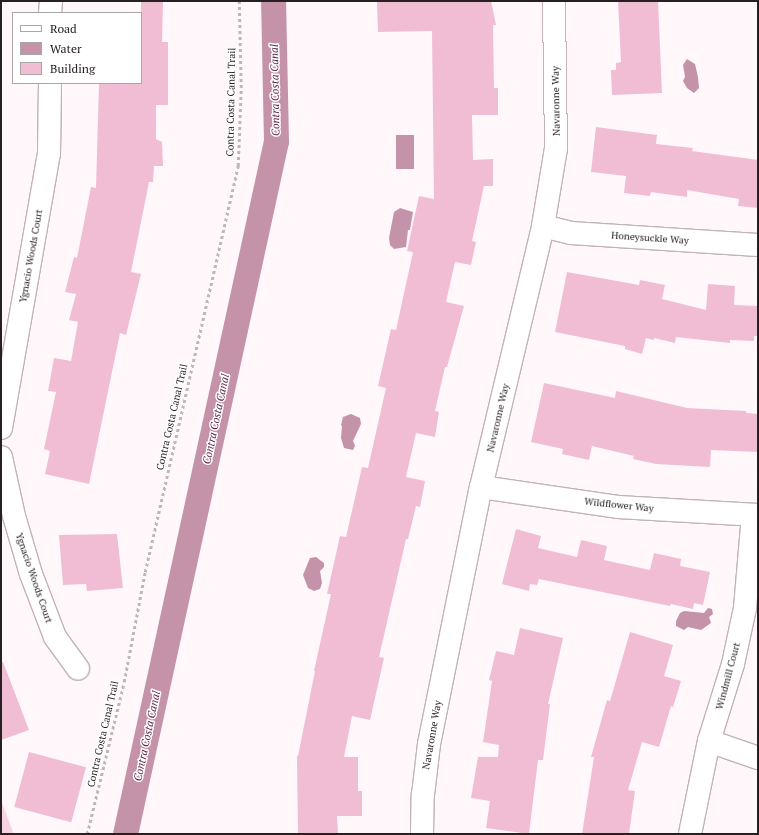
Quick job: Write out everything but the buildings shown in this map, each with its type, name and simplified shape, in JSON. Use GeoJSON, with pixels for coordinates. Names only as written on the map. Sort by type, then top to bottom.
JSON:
{"type":"FeatureCollection","features":[{"type":"Feature","properties":{"kind":"street"},"geometry":{"type":"LineString","coordinates":[[50,12],[51,1]]}},
{"type":"Feature","properties":{"kind":"street","name":"Navaronne Way"},"geometry":{"type":"LineString","coordinates":[[422,834],[423,795],[429,744],[481,487],[543,226],[556,148],[554,1]]}},
{"type":"Feature","properties":{"kind":"street","name":"Ygnacio Woods Court"},"geometry":{"type":"LineString","coordinates":[[1,428],[49,154],[50,84]]}},
{"type":"Feature","properties":{"kind":"street","name":"Honeysuckle Way"},"geometry":{"type":"LineString","coordinates":[[543,226],[571,233],[758,245]]}},
{"type":"Feature","properties":{"kind":"street","name":"Ygnacio Woods Court"},"geometry":{"type":"LineString","coordinates":[[1,457],[14,516],[31,574],[55,637],[78,669]]}},
{"type":"Feature","properties":{"kind":"street","name":"Wildflower Way"},"geometry":{"type":"LineString","coordinates":[[481,487],[618,507],[756,515]]}},
{"type":"Feature","properties":{"kind":"street","name":"Windmill Court"},"geometry":{"type":"LineString","coordinates":[[690,834],[709,742],[733,664],[745,608],[756,515]]}},
{"type":"Feature","properties":{"kind":"street"},"geometry":{"type":"LineString","coordinates":[[709,742],[758,758]]}},
{"type":"Feature","properties":{"kind":"path","name":"Contra Costa Canal Trail"},"geometry":{"type":"LineString","coordinates":[[87,834],[124,682],[145,572],[238,166],[241,88],[239,1]]}},
{"type":"Feature","properties":{"kind":"shaded area"},"geometry":{"type":"Polygon","coordinates":[[[1,800],[13,832],[14,834],[1,834],[1,800]]]}},
{"type":"Feature","properties":{"kind":"water"},"geometry":{"type":"Polygon","coordinates":[[[687,59],[695,64],[698,77],[699,88],[694,93],[687,88],[683,81],[685,77],[683,65],[687,59]]]}},
{"type":"Feature","properties":{"kind":"water"},"geometry":{"type":"Polygon","coordinates":[[[396,135],[414,135],[414,169],[396,169],[396,135]]]}},
{"type":"Feature","properties":{"kind":"water"},"geometry":{"type":"Polygon","coordinates":[[[400,208],[413,212],[410,230],[408,230],[406,247],[394,249],[390,245],[389,238],[394,212],[400,208]]]}},
{"type":"Feature","properties":{"kind":"water"},"geometry":{"type":"Polygon","coordinates":[[[351,414],[360,418],[361,424],[353,441],[355,446],[353,450],[344,448],[341,438],[341,425],[343,417],[351,414]]]}},
{"type":"Feature","properties":{"kind":"water"},"geometry":{"type":"Polygon","coordinates":[[[316,557],[324,563],[324,567],[320,571],[322,583],[320,589],[314,591],[308,588],[303,575],[310,558],[316,557]]]}},
{"type":"Feature","properties":{"kind":"water"},"geometry":{"type":"Polygon","coordinates":[[[708,608],[712,609],[713,614],[709,617],[711,623],[701,630],[688,627],[684,630],[676,626],[676,621],[680,613],[684,611],[704,613],[708,608]]]}},
{"type":"Feature","properties":{"kind":"waterway","name":"Contra Costa Canal"},"geometry":{"type":"LineString","coordinates":[[125,834],[276,141],[273,1]]}}]}
